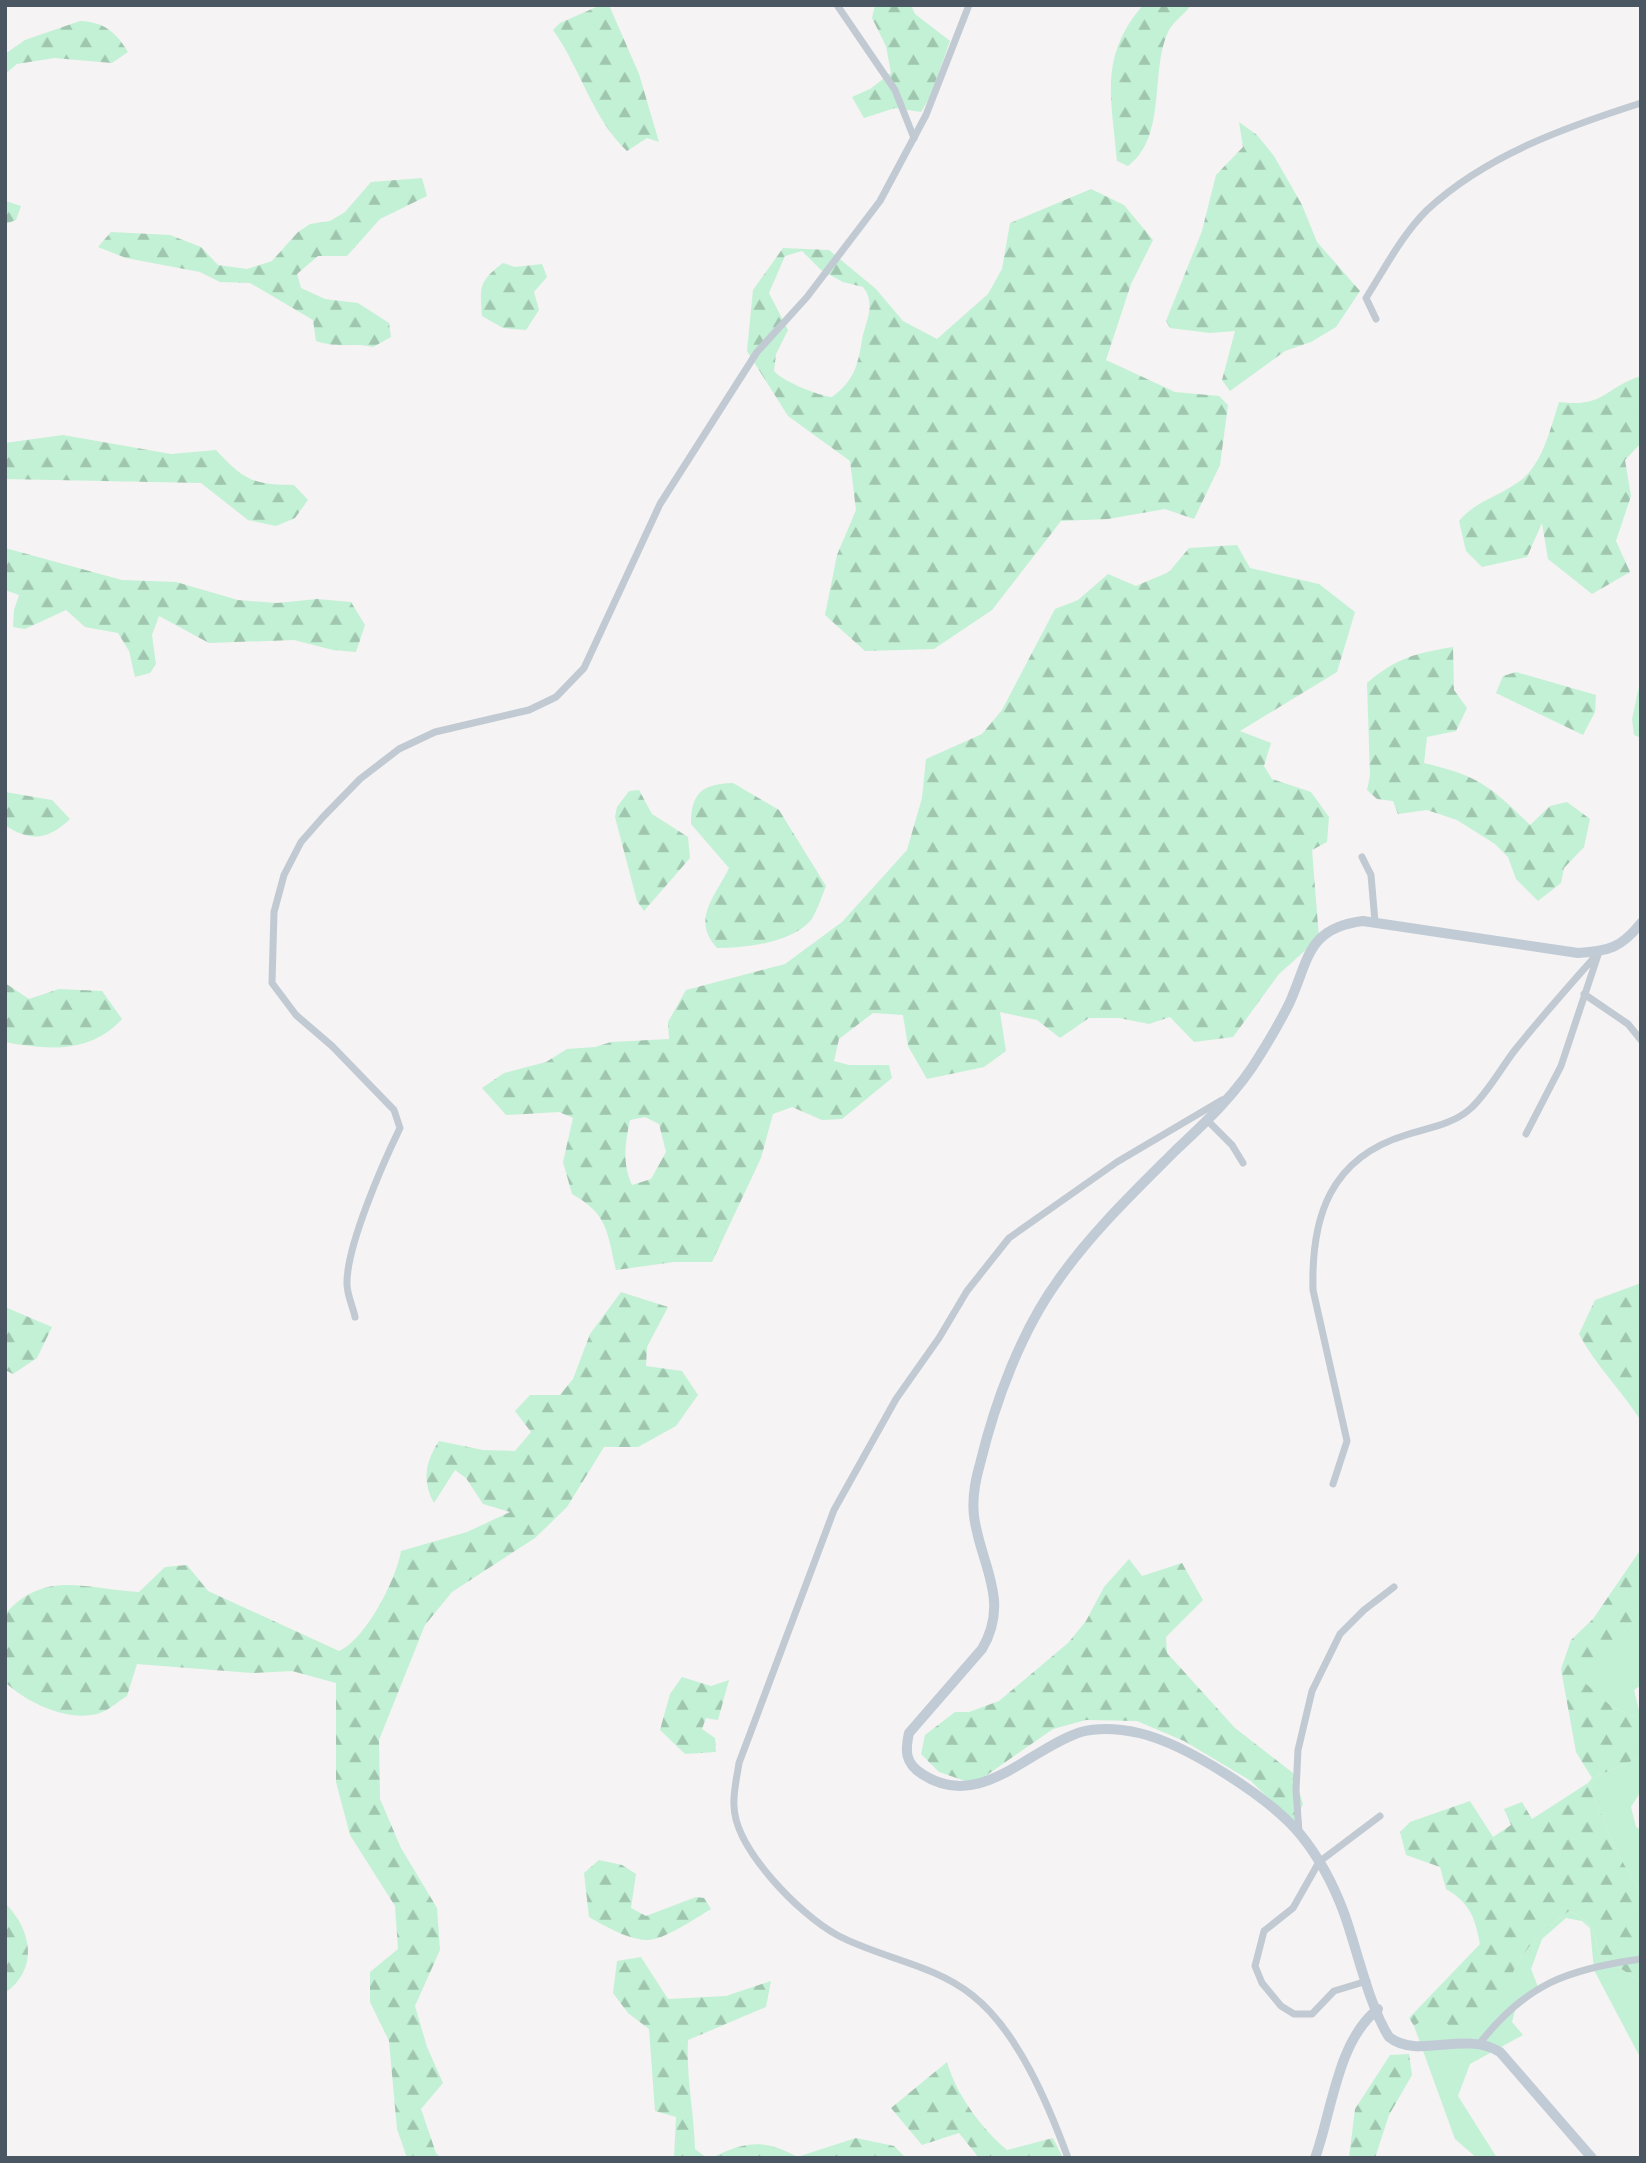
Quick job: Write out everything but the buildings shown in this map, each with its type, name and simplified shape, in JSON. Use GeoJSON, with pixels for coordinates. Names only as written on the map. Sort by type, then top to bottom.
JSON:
{"type":"FeatureCollection","features":[{"type":"Feature","properties":{"kind":"main road"},"geometry":{"type":"LineString","coordinates":[[1592,2158],[1500,2052],[1480,2043],[1405,2046],[1389,2037],[1343,1909],[1319,1862],[1299,1833],[1244,1787],[1200,1758],[1177,1745],[1141,1734],[1115,1729],[1084,1731],[1056,1742],[981,1785],[965,1788],[933,1780],[919,1773],[908,1762],[905,1750],[909,1733],[982,1649],[991,1634],[993,1594],[974,1517],[974,1494],[992,1424],[1035,1318],[1058,1280],[1089,1242],[1234,1093],[1260,1056],[1289,1003],[1303,967],[1319,938],[1344,923],[1375,922],[1550,950],[1599,952],[1628,939],[1641,923]]}},
{"type":"Feature","properties":{"kind":"main road"},"geometry":{"type":"LineString","coordinates":[[1315,2158],[1324,2120],[1350,2049],[1363,2025],[1378,2009]]}},
{"type":"Feature","properties":{"kind":"street"},"geometry":{"type":"LineString","coordinates":[[837,5],[895,90],[914,138]]}},
{"type":"Feature","properties":{"kind":"street"},"geometry":{"type":"LineString","coordinates":[[355,1317],[347,1284],[356,1241],[386,1158],[400,1128],[394,1110],[331,1046],[296,1015],[272,983],[274,912],[284,875],[301,842],[323,817],[360,779],[399,749],[435,732],[528,710],[556,697],[583,668],[660,504],[757,352],[807,297],[880,201],[914,138],[969,5]]}},
{"type":"Feature","properties":{"kind":"street"},"geometry":{"type":"LineString","coordinates":[[1376,319],[1366,298],[1399,245],[1427,211],[1506,156],[1538,139],[1641,103]]}},
{"type":"Feature","properties":{"kind":"street"},"geometry":{"type":"LineString","coordinates":[[1362,857],[1371,875],[1375,922]]}},
{"type":"Feature","properties":{"kind":"street"},"geometry":{"type":"LineString","coordinates":[[1628,939],[1641,934]]}},
{"type":"Feature","properties":{"kind":"street"},"geometry":{"type":"LineString","coordinates":[[1526,1134],[1561,1066],[1599,952]]}},
{"type":"Feature","properties":{"kind":"street"},"geometry":{"type":"LineString","coordinates":[[1334,1484],[1347,1441],[1312,1290],[1312,1266],[1324,1207],[1343,1170],[1374,1147],[1437,1128],[1469,1110],[1534,1026],[1599,952]]}},
{"type":"Feature","properties":{"kind":"street"},"geometry":{"type":"LineString","coordinates":[[1584,994],[1628,1024],[1641,1040]]}},
{"type":"Feature","properties":{"kind":"street"},"geometry":{"type":"LineString","coordinates":[[1069,2158],[1045,2101],[1000,2023],[973,1995],[944,1977],[835,1934],[774,1884],[745,1841],[734,1807],[739,1763],[834,1510],[896,1399],[967,1291],[1009,1238],[1117,1162],[1234,1093]]}},
{"type":"Feature","properties":{"kind":"street"},"geometry":{"type":"LineString","coordinates":[[1207,1120],[1232,1145],[1243,1163]]}},
{"type":"Feature","properties":{"kind":"street"},"geometry":{"type":"LineString","coordinates":[[1299,1833],[1296,1790],[1298,1750],[1312,1691],[1340,1634],[1364,1610],[1394,1587]]}},
{"type":"Feature","properties":{"kind":"street"},"geometry":{"type":"LineString","coordinates":[[1368,1980],[1334,1991],[1312,2014],[1294,2014],[1281,2006],[1262,1983],[1255,1966],[1264,1930],[1293,1908],[1319,1862],[1380,1816]]}},
{"type":"Feature","properties":{"kind":"street"},"geometry":{"type":"LineString","coordinates":[[1480,2043],[1498,2019],[1536,1987],[1579,1970],[1641,1959]]}},
{"type":"Feature","properties":{"kind":"green space"},"geometry":{"type":"Polygon","coordinates":[[[601,5],[609,5],[639,74],[659,142],[647,138],[627,151],[605,124],[553,30],[560,23],[601,5]]]}},
{"type":"Feature","properties":{"kind":"green space"},"geometry":{"type":"Polygon","coordinates":[[[875,5],[911,5],[915,14],[950,41],[930,97],[921,112],[895,108],[864,118],[852,97],[870,89],[891,73],[886,46],[872,18],[875,5]]]}},
{"type":"Feature","properties":{"kind":"green space"},"geometry":{"type":"Polygon","coordinates":[[[1143,5],[1191,5],[1169,30],[1163,46],[1156,102],[1148,138],[1140,153],[1128,166],[1117,161],[1111,79],[1119,43],[1143,5]]]}},
{"type":"Feature","properties":{"kind":"green space"},"geometry":{"type":"Polygon","coordinates":[[[80,21],[96,23],[108,29],[128,52],[112,63],[54,58],[17,64],[5,74],[5,54],[25,40],[80,21]]]}},
{"type":"Feature","properties":{"kind":"green space"},"geometry":{"type":"Polygon","coordinates":[[[1239,122],[1257,135],[1274,156],[1302,205],[1317,242],[1360,291],[1336,327],[1311,342],[1285,351],[1230,391],[1222,380],[1235,331],[1210,333],[1170,328],[1166,321],[1202,231],[1216,175],[1243,147],[1239,122]]]}},
{"type":"Feature","properties":{"kind":"green space"},"geometry":{"type":"Polygon","coordinates":[[[422,178],[427,196],[380,219],[347,256],[318,256],[297,274],[301,288],[325,299],[358,303],[389,323],[391,337],[373,347],[332,345],[316,341],[313,320],[250,283],[220,282],[200,272],[126,258],[98,247],[111,232],[170,235],[201,247],[218,265],[247,269],[272,261],[298,232],[310,224],[330,221],[345,212],[371,182],[422,178]]]}},
{"type":"Feature","properties":{"kind":"green space"},"geometry":{"type":"Polygon","coordinates":[[[1091,189],[1124,205],[1153,240],[1131,284],[1106,360],[1175,392],[1219,396],[1228,405],[1220,465],[1194,519],[1165,509],[1108,519],[1061,521],[992,610],[934,649],[865,651],[825,615],[837,555],[856,510],[850,461],[788,416],[747,351],[753,290],[783,248],[829,250],[876,289],[903,321],[937,339],[988,294],[1002,269],[1010,223],[1091,189]],[[802,251],[785,256],[769,293],[788,330],[776,354],[774,371],[801,387],[832,397],[850,379],[857,365],[870,307],[863,287],[843,282],[821,270],[802,251]]]}},
{"type":"Feature","properties":{"kind":"green space"},"geometry":{"type":"Polygon","coordinates":[[[5,201],[21,206],[16,220],[5,224],[5,201]]]}},
{"type":"Feature","properties":{"kind":"green space"},"geometry":{"type":"Polygon","coordinates":[[[503,263],[515,267],[542,264],[547,277],[534,292],[539,310],[526,330],[503,328],[482,316],[482,286],[489,275],[503,263]]]}},
{"type":"Feature","properties":{"kind":"green space"},"geometry":{"type":"Polygon","coordinates":[[[1641,376],[1641,443],[1625,460],[1631,496],[1616,541],[1630,572],[1592,594],[1548,559],[1542,523],[1527,557],[1482,567],[1466,551],[1459,521],[1472,509],[1526,476],[1544,446],[1559,402],[1595,400],[1641,376]]]}},
{"type":"Feature","properties":{"kind":"green space"},"geometry":{"type":"Polygon","coordinates":[[[63,435],[171,454],[216,450],[250,479],[268,484],[294,485],[308,500],[295,518],[276,526],[248,520],[201,483],[5,479],[5,443],[63,435]]]}},
{"type":"Feature","properties":{"kind":"green space"},"geometry":{"type":"Polygon","coordinates":[[[1237,545],[1250,568],[1319,584],[1355,612],[1337,672],[1240,731],[1271,743],[1264,766],[1272,779],[1311,792],[1329,817],[1327,842],[1312,850],[1319,938],[1279,974],[1233,1037],[1194,1042],[1170,1017],[1149,1024],[1119,1018],[1089,1018],[1060,1038],[1037,1020],[1000,1012],[1006,1051],[984,1067],[927,1079],[908,1046],[903,1015],[873,1013],[839,1039],[834,1061],[849,1065],[889,1065],[892,1078],[842,1119],[822,1120],[792,1107],[773,1114],[761,1158],[712,1262],[674,1262],[616,1270],[604,1225],[593,1209],[572,1194],[563,1162],[573,1118],[559,1112],[506,1115],[482,1088],[504,1073],[546,1062],[567,1049],[595,1047],[611,1042],[669,1039],[668,1022],[686,990],[785,964],[842,922],[907,850],[922,798],[926,759],[982,734],[1002,710],[1055,609],[1078,600],[1108,574],[1136,586],[1169,572],[1189,548],[1237,545]],[[645,1117],[630,1120],[625,1153],[632,1185],[651,1179],[666,1152],[659,1124],[645,1117]]]}},
{"type":"Feature","properties":{"kind":"green space"},"geometry":{"type":"Polygon","coordinates":[[[5,548],[122,580],[176,582],[238,600],[277,603],[317,599],[351,602],[365,625],[356,652],[333,650],[294,640],[209,643],[159,616],[152,635],[156,664],[150,673],[135,677],[129,651],[118,633],[85,627],[66,610],[25,629],[13,627],[14,610],[19,595],[5,590],[5,548]]]}},
{"type":"Feature","properties":{"kind":"green space"},"geometry":{"type":"Polygon","coordinates":[[[1453,647],[1454,690],[1467,708],[1456,731],[1427,737],[1424,763],[1483,784],[1530,825],[1550,806],[1567,802],[1590,819],[1584,847],[1564,868],[1561,883],[1538,901],[1516,879],[1508,857],[1495,844],[1457,820],[1427,810],[1398,814],[1393,801],[1377,799],[1367,790],[1370,776],[1367,683],[1387,668],[1407,658],[1453,647]]]}},
{"type":"Feature","properties":{"kind":"green space"},"geometry":{"type":"Polygon","coordinates":[[[1516,672],[1596,695],[1595,712],[1583,735],[1496,693],[1503,676],[1516,672]]]}},
{"type":"Feature","properties":{"kind":"green space"},"geometry":{"type":"Polygon","coordinates":[[[1641,678],[1641,738],[1634,735],[1632,719],[1641,678]]]}},
{"type":"Feature","properties":{"kind":"green space"},"geometry":{"type":"Polygon","coordinates":[[[733,783],[779,810],[826,886],[813,917],[795,933],[755,945],[717,948],[709,938],[706,918],[712,899],[729,868],[691,824],[692,813],[700,792],[713,785],[733,783]]]}},
{"type":"Feature","properties":{"kind":"green space"},"geometry":{"type":"Polygon","coordinates":[[[639,790],[652,814],[688,837],[690,858],[644,911],[637,901],[615,817],[617,807],[629,791],[639,790]]]}},
{"type":"Feature","properties":{"kind":"green space"},"geometry":{"type":"Polygon","coordinates":[[[5,792],[52,800],[70,819],[47,835],[22,834],[5,825],[5,792]]]}},
{"type":"Feature","properties":{"kind":"green space"},"geometry":{"type":"Polygon","coordinates":[[[5,983],[29,999],[59,989],[102,991],[122,1019],[96,1038],[67,1047],[36,1047],[5,1042],[5,983]]]}},
{"type":"Feature","properties":{"kind":"green space"},"geometry":{"type":"Polygon","coordinates":[[[1641,1283],[1641,1421],[1579,1334],[1595,1300],[1641,1283]]]}},
{"type":"Feature","properties":{"kind":"green space"},"geometry":{"type":"Polygon","coordinates":[[[621,1292],[668,1307],[647,1347],[646,1366],[682,1371],[698,1395],[676,1426],[638,1447],[604,1447],[567,1507],[535,1538],[452,1592],[425,1625],[379,1740],[380,1799],[401,1848],[437,1908],[440,1950],[415,2006],[427,2047],[443,2083],[421,2109],[436,2153],[441,2158],[407,2158],[397,2129],[389,2041],[370,2002],[370,1972],[398,1949],[395,1906],[350,1835],[336,1782],[336,1683],[292,1671],[252,1673],[137,1664],[127,1696],[110,1708],[88,1715],[62,1713],[37,1704],[5,1682],[5,1614],[20,1600],[51,1586],[83,1586],[139,1592],[165,1567],[187,1565],[208,1591],[339,1651],[369,1622],[393,1577],[401,1551],[467,1532],[510,1512],[483,1504],[466,1478],[455,1470],[434,1503],[428,1487],[427,1472],[439,1441],[483,1450],[515,1451],[531,1432],[515,1411],[530,1395],[560,1395],[573,1379],[590,1334],[621,1292]]]}},
{"type":"Feature","properties":{"kind":"green space"},"geometry":{"type":"Polygon","coordinates":[[[5,1307],[52,1327],[37,1358],[13,1374],[5,1370],[5,1307]]]}},
{"type":"Feature","properties":{"kind":"green space"},"geometry":{"type":"Polygon","coordinates":[[[1641,1549],[1641,1616],[1629,1625],[1584,1682],[1612,1707],[1641,1719],[1641,1757],[1592,1778],[1576,1752],[1561,1669],[1571,1640],[1593,1619],[1641,1549]]]}},
{"type":"Feature","properties":{"kind":"green space"},"geometry":{"type":"Polygon","coordinates":[[[1129,1559],[1142,1576],[1182,1563],[1203,1600],[1166,1637],[1167,1653],[1235,1728],[1293,1773],[1303,1804],[1294,1824],[1251,1781],[1184,1741],[1137,1721],[1086,1720],[1053,1729],[974,1784],[939,1772],[921,1754],[925,1735],[955,1712],[969,1712],[999,1701],[1068,1643],[1086,1621],[1104,1587],[1129,1559]]]}},
{"type":"Feature","properties":{"kind":"green space"},"geometry":{"type":"Polygon","coordinates":[[[1641,1616],[1641,1685],[1634,1690],[1641,1719],[1612,1707],[1583,1682],[1629,1625],[1641,1616]]]}},
{"type":"Feature","properties":{"kind":"green space"},"geometry":{"type":"Polygon","coordinates":[[[682,1677],[711,1686],[729,1680],[718,1720],[706,1718],[702,1729],[715,1738],[716,1752],[685,1754],[660,1730],[670,1694],[682,1677]]]}},
{"type":"Feature","properties":{"kind":"green space"},"geometry":{"type":"Polygon","coordinates":[[[1641,1757],[1641,1791],[1631,1807],[1636,1827],[1641,1830],[1641,1894],[1617,1852],[1588,1783],[1592,1778],[1641,1757]]]}},
{"type":"Feature","properties":{"kind":"green space"},"geometry":{"type":"Polygon","coordinates":[[[1588,1783],[1617,1852],[1641,1894],[1641,1982],[1597,1953],[1596,1938],[1591,1927],[1569,1911],[1528,1949],[1513,1972],[1507,1998],[1474,2030],[1458,2033],[1446,2023],[1441,2008],[1414,2026],[1409,2018],[1480,1944],[1470,1912],[1461,1900],[1446,1889],[1440,1867],[1406,1855],[1400,1832],[1410,1822],[1470,1801],[1493,1837],[1511,1825],[1504,1809],[1522,1802],[1532,1819],[1588,1783]]]}},
{"type":"Feature","properties":{"kind":"green space"},"geometry":{"type":"Polygon","coordinates":[[[599,1860],[622,1865],[636,1874],[631,1908],[646,1916],[696,1897],[704,1898],[711,1909],[679,1928],[653,1939],[639,1939],[616,1932],[589,1917],[584,1873],[599,1860]]]}},
{"type":"Feature","properties":{"kind":"green space"},"geometry":{"type":"Polygon","coordinates":[[[5,1903],[21,1925],[28,1949],[23,1973],[5,1993],[5,1903]]]}},
{"type":"Feature","properties":{"kind":"green space"},"geometry":{"type":"Polygon","coordinates":[[[1569,1911],[1591,1927],[1596,1938],[1597,1953],[1641,1982],[1641,2059],[1594,1970],[1590,1928],[1582,1921],[1566,1918],[1542,1939],[1531,1969],[1538,1987],[1517,2003],[1512,2022],[1523,2035],[1470,2064],[1458,2096],[1497,2158],[1477,2158],[1455,2139],[1414,2026],[1441,2007],[1506,1998],[1508,1984],[1519,1960],[1537,1938],[1569,1911]]]}},
{"type":"Feature","properties":{"kind":"green space"},"geometry":{"type":"Polygon","coordinates":[[[641,1957],[668,1999],[726,1996],[771,1981],[766,2007],[688,2040],[695,2149],[707,2158],[674,2158],[676,2117],[655,2111],[649,2029],[628,2013],[613,1993],[617,1961],[641,1957]]]}},
{"type":"Feature","properties":{"kind":"green space"},"geometry":{"type":"Polygon","coordinates":[[[1409,2054],[1412,2075],[1389,2115],[1375,2158],[1349,2158],[1355,2109],[1390,2055],[1409,2054]]]}},
{"type":"Feature","properties":{"kind":"green space"},"geometry":{"type":"Polygon","coordinates":[[[947,2062],[971,2110],[1007,2150],[1053,2138],[1063,2158],[979,2158],[959,2133],[922,2145],[891,2108],[947,2062]]]}},
{"type":"Feature","properties":{"kind":"green space"},"geometry":{"type":"Polygon","coordinates":[[[856,2138],[894,2146],[906,2158],[712,2158],[735,2148],[755,2144],[775,2147],[797,2157],[856,2138]]]}}]}
